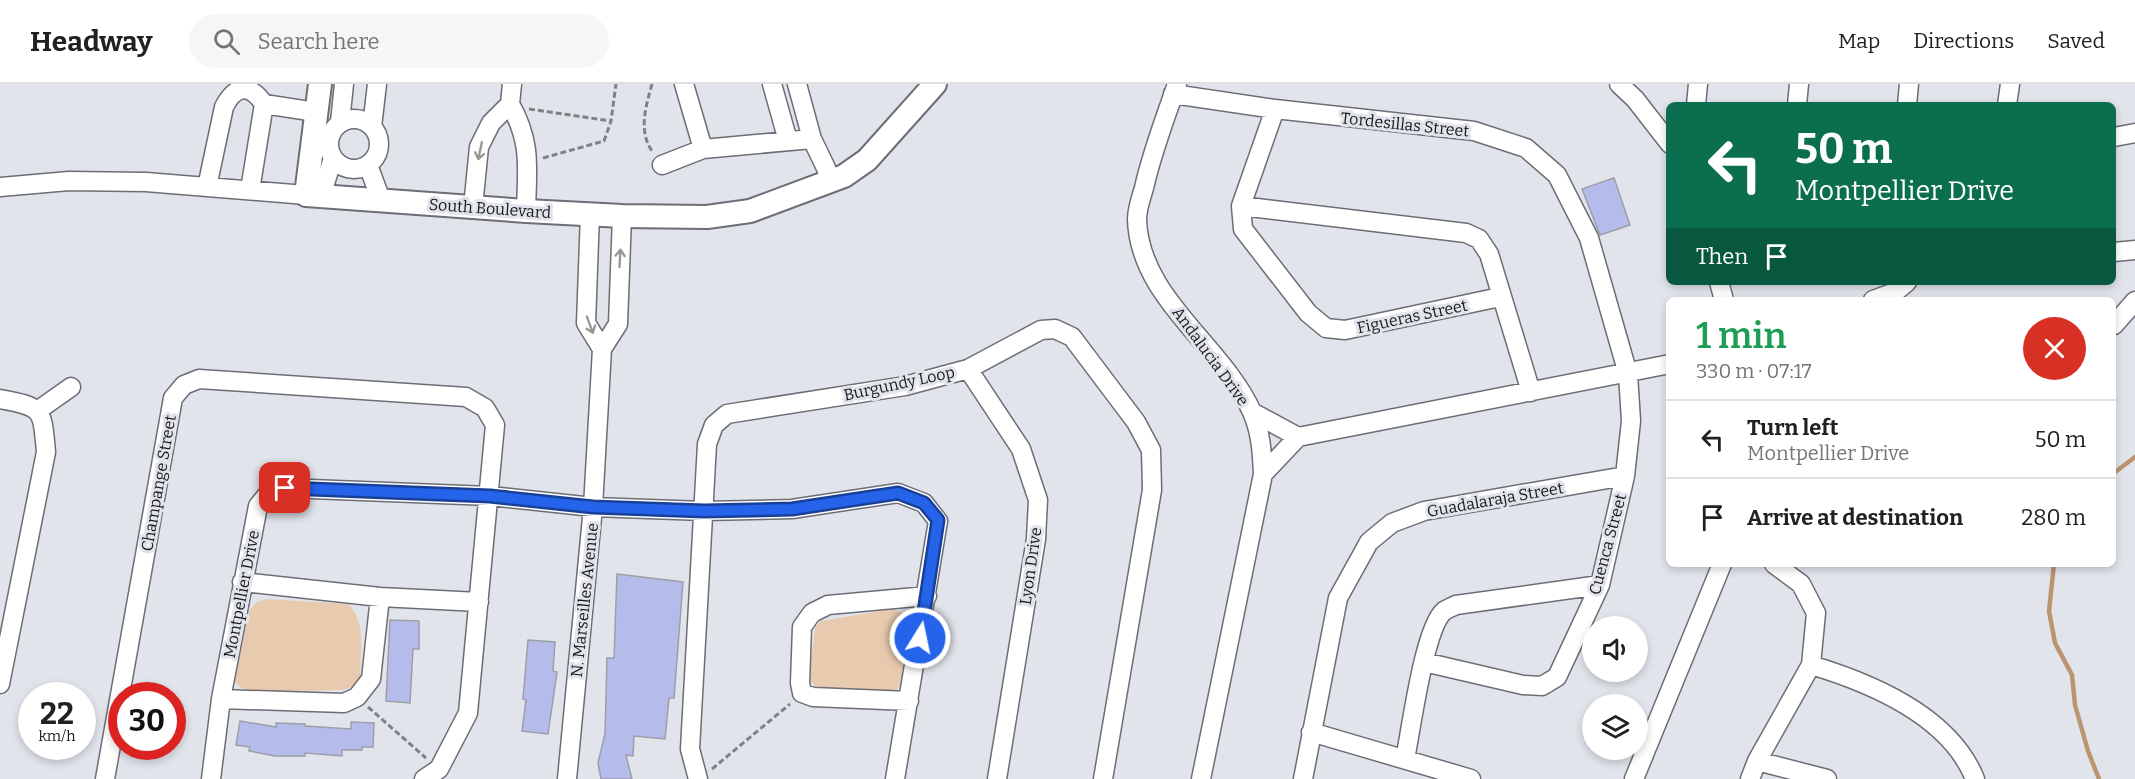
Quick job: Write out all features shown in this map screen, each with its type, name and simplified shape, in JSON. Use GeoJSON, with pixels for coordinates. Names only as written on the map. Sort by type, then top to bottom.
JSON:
{"type":"FeatureCollection","features":[{"type":"Feature","properties":{"kind":"main road"},"geometry":{"type":"LineString","coordinates":[[314,195],[316,112],[320,84]]}},
{"type":"Feature","properties":{"kind":"main road","name":"South Boulevard"},"geometry":{"type":"LineString","coordinates":[[314,195],[622,216],[707,216],[750,211],[830,182],[867,160],[935,84]]}},
{"type":"Feature","properties":{"kind":"street"},"geometry":{"type":"LineString","coordinates":[[314,195],[333,158],[329,138],[340,122],[344,84]]}},
{"type":"Feature","properties":{"kind":"street"},"geometry":{"type":"LineString","coordinates":[[333,158],[345,168],[361,168],[368,165],[378,151],[379,142],[372,127],[377,84]]}},
{"type":"Feature","properties":{"kind":"street"},"geometry":{"type":"LineString","coordinates":[[512,84],[510,104],[523,126],[527,163],[526,211]]}},
{"type":"Feature","properties":{"kind":"street"},"geometry":{"type":"LineString","coordinates":[[684,84],[703,149]]}},
{"type":"Feature","properties":{"kind":"street"},"geometry":{"type":"LineString","coordinates":[[772,84],[788,141]]}},
{"type":"Feature","properties":{"kind":"street"},"geometry":{"type":"LineString","coordinates":[[797,84],[812,139],[830,182]]}},
{"type":"Feature","properties":{"kind":"street"},"geometry":{"type":"LineString","coordinates":[[1619,84],[1635,99],[1666,139]]}},
{"type":"Feature","properties":{"kind":"street"},"geometry":{"type":"LineString","coordinates":[[1696,102],[1698,84]]}},
{"type":"Feature","properties":{"kind":"street"},"geometry":{"type":"LineString","coordinates":[[1797,102],[1799,84]]}},
{"type":"Feature","properties":{"kind":"street"},"geometry":{"type":"LineString","coordinates":[[1907,102],[1910,84]]}},
{"type":"Feature","properties":{"kind":"street"},"geometry":{"type":"LineString","coordinates":[[2007,102],[2010,84]]}},
{"type":"Feature","properties":{"kind":"street"},"geometry":{"type":"LineString","coordinates":[[207,187],[224,107],[230,95],[239,87],[247,86],[257,93],[264,104],[250,190]]}},
{"type":"Feature","properties":{"kind":"street","name":"Tordesillas Street"},"geometry":{"type":"LineString","coordinates":[[1175,89],[1275,109],[1474,131],[1526,148],[1557,175],[1589,238],[1629,374]]}},
{"type":"Feature","properties":{"kind":"street","name":"Andalucia Drive"},"geometry":{"type":"LineString","coordinates":[[1175,89],[1152,151],[1137,216],[1138,241],[1147,266],[1162,290],[1233,381],[1252,412],[1262,444],[1263,474],[1201,779]]}},
{"type":"Feature","properties":{"kind":"street"},"geometry":{"type":"LineString","coordinates":[[264,104],[316,112]]}},
{"type":"Feature","properties":{"kind":"street"},"geometry":{"type":"LineString","coordinates":[[473,207],[479,147],[491,123],[510,104]]}},
{"type":"Feature","properties":{"kind":"street"},"geometry":{"type":"LineString","coordinates":[[1275,109],[1241,206],[1466,233],[1479,239],[1489,255],[1531,392]]}},
{"type":"Feature","properties":{"kind":"street"},"geometry":{"type":"LineString","coordinates":[[340,122],[354,118],[372,127]]}},
{"type":"Feature","properties":{"kind":"street"},"geometry":{"type":"LineString","coordinates":[[2116,136],[2135,133]]}},
{"type":"Feature","properties":{"kind":"street"},"geometry":{"type":"LineString","coordinates":[[662,165],[703,149],[812,139]]}},
{"type":"Feature","properties":{"kind":"street"},"geometry":{"type":"LineString","coordinates":[[368,165],[381,200]]}},
{"type":"Feature","properties":{"kind":"street","name":"South Boulevard"},"geometry":{"type":"LineString","coordinates":[[0,187],[69,181],[207,187],[314,195]]}},
{"type":"Feature","properties":{"kind":"street","name":"Figueras Street"},"geometry":{"type":"LineString","coordinates":[[1241,206],[1243,229],[1308,313],[1326,328],[1346,330],[1500,297]]}},
{"type":"Feature","properties":{"kind":"street"},"geometry":{"type":"LineString","coordinates":[[590,214],[586,323],[602,349],[618,324],[622,216]]}},
{"type":"Feature","properties":{"kind":"street"},"geometry":{"type":"LineString","coordinates":[[2116,252],[2135,249]]}},
{"type":"Feature","properties":{"kind":"street"},"geometry":{"type":"LineString","coordinates":[[1881,297],[1895,292],[1903,285]]}},
{"type":"Feature","properties":{"kind":"street"},"geometry":{"type":"LineString","coordinates":[[2116,323],[2135,301]]}},
{"type":"Feature","properties":{"kind":"street","name":"Burgundy Loop"},"geometry":{"type":"LineString","coordinates":[[703,775],[690,749],[707,444],[714,425],[727,414],[905,386],[968,369],[1041,330],[1055,329],[1072,337],[1136,422],[1151,450],[1152,490],[1103,779]]}},
{"type":"Feature","properties":{"kind":"street","name":"N. Marseilles Avenue"},"geometry":{"type":"LineString","coordinates":[[567,779],[593,507],[602,349]]}},
{"type":"Feature","properties":{"kind":"street"},"geometry":{"type":"LineString","coordinates":[[1263,474],[1298,436],[1629,374],[1666,365]]}},
{"type":"Feature","properties":{"kind":"street","name":"Lyon Drive"},"geometry":{"type":"LineString","coordinates":[[968,369],[1021,449],[1038,500],[1036,539],[997,779]]}},
{"type":"Feature","properties":{"kind":"street","name":"Cuenca Street"},"geometry":{"type":"LineString","coordinates":[[1424,662],[1523,685],[1542,686],[1557,677],[1600,585],[1625,476],[1631,421],[1629,374]]}},
{"type":"Feature","properties":{"kind":"street","name":"Champange Street"},"geometry":{"type":"LineString","coordinates":[[105,779],[173,398],[184,385],[200,379],[466,398],[485,408],[495,425],[490,496]]}},
{"type":"Feature","properties":{"kind":"street"},"geometry":{"type":"LineString","coordinates":[[37,411],[71,387]]}},
{"type":"Feature","properties":{"kind":"street"},"geometry":{"type":"LineString","coordinates":[[0,399],[31,405],[43,417],[46,452],[6,621],[0,684]]}},
{"type":"Feature","properties":{"kind":"street"},"geometry":{"type":"LineString","coordinates":[[1252,412],[1298,436]]}},
{"type":"Feature","properties":{"kind":"street","name":"Guadalaraja Street"},"geometry":{"type":"LineString","coordinates":[[1303,779],[1338,598],[1369,542],[1392,524],[1425,511],[1625,476]]}},
{"type":"Feature","properties":{"kind":"street","name":"Montpellier Drive"},"geometry":{"type":"LineString","coordinates":[[211,779],[221,699],[258,506],[267,495],[285,488],[490,496],[593,507],[704,511],[792,509],[898,493],[924,503],[938,520],[895,779]]}},
{"type":"Feature","properties":{"kind":"street"},"geometry":{"type":"LineString","coordinates":[[438,776],[468,713],[490,496]]}},
{"type":"Feature","properties":{"kind":"street"},"geometry":{"type":"LineString","coordinates":[[1634,779],[1721,567]]}},
{"type":"Feature","properties":{"kind":"street"},"geometry":{"type":"LineString","coordinates":[[1750,779],[1757,761],[1811,665],[1816,613],[1800,584],[1778,567]]}},
{"type":"Feature","properties":{"kind":"street"},"geometry":{"type":"LineString","coordinates":[[242,582],[380,597],[479,602]]}},
{"type":"Feature","properties":{"kind":"street"},"geometry":{"type":"LineString","coordinates":[[1406,759],[1424,662],[1437,621],[1444,611],[1456,605],[1600,585]]}},
{"type":"Feature","properties":{"kind":"street"},"geometry":{"type":"LineString","coordinates":[[909,701],[813,698],[802,693],[800,682],[802,627],[812,613],[828,605],[927,596]]}},
{"type":"Feature","properties":{"kind":"street"},"geometry":{"type":"LineString","coordinates":[[221,699],[344,703],[357,697],[371,679],[380,597]]}},
{"type":"Feature","properties":{"kind":"street"},"geometry":{"type":"LineString","coordinates":[[1811,665],[1851,677],[1897,699],[1935,728],[1968,762],[1975,779]]}},
{"type":"Feature","properties":{"kind":"street"},"geometry":{"type":"LineString","coordinates":[[1311,732],[1471,779]]}},
{"type":"Feature","properties":{"kind":"street"},"geometry":{"type":"LineString","coordinates":[[1757,761],[1827,779]]}},
{"type":"Feature","properties":{"kind":"path"},"geometry":{"type":"LineString","coordinates":[[527,163],[604,141],[611,121],[616,84]]}},
{"type":"Feature","properties":{"kind":"path"},"geometry":{"type":"LineString","coordinates":[[652,84],[643,116],[648,145],[662,165]]}},
{"type":"Feature","properties":{"kind":"path"},"geometry":{"type":"LineString","coordinates":[[510,104],[611,121]]}},
{"type":"Feature","properties":{"kind":"path"},"geometry":{"type":"LineString","coordinates":[[703,775],[802,693]]}},
{"type":"Feature","properties":{"kind":"path"},"geometry":{"type":"LineString","coordinates":[[357,697],[438,776]]}},
{"type":"Feature","properties":{"kind":"shaded area"},"geometry":{"type":"Polygon","coordinates":[[[266,599],[348,604],[358,620],[361,638],[360,678],[353,686],[343,690],[253,692],[240,687],[234,681],[249,611],[256,603],[266,599]]]}},
{"type":"Feature","properties":{"kind":"shaded area"},"geometry":{"type":"Polygon","coordinates":[[[893,609],[906,614],[913,622],[899,687],[894,692],[818,689],[809,679],[815,628],[821,621],[893,609]]]}},
{"type":"Feature","properties":{"kind":"building"},"geometry":{"type":"Polygon","coordinates":[[[1614,178],[1630,225],[1600,235],[1582,189],[1614,178]]]}},
{"type":"Feature","properties":{"kind":"building"},"geometry":{"type":"Polygon","coordinates":[[[617,574],[683,582],[674,698],[669,698],[665,739],[634,736],[633,756],[626,755],[632,779],[601,779],[598,763],[605,734],[607,658],[614,658],[617,574]]]}},
{"type":"Feature","properties":{"kind":"building"},"geometry":{"type":"Polygon","coordinates":[[[390,620],[419,621],[419,649],[413,649],[410,703],[386,701],[390,620]]]}},
{"type":"Feature","properties":{"kind":"building"},"geometry":{"type":"Polygon","coordinates":[[[528,640],[555,642],[553,671],[557,672],[548,734],[522,731],[526,700],[523,699],[528,640]]]}},
{"type":"Feature","properties":{"kind":"building"},"geometry":{"type":"Polygon","coordinates":[[[240,721],[276,727],[276,723],[351,729],[351,722],[374,723],[373,747],[362,747],[362,750],[342,750],[342,756],[305,753],[305,756],[275,756],[249,751],[250,747],[236,745],[240,721]]]}},
{"type":"Feature","properties":{"kind":"waterway"},"geometry":{"type":"LineString","coordinates":[[2116,471],[2135,457]]}},
{"type":"Feature","properties":{"kind":"waterway"},"geometry":{"type":"LineString","coordinates":[[2054,567],[2049,611],[2055,643],[2072,675],[2075,705],[2088,751],[2099,779]]}},
{"type":"Feature","properties":{"kind":"route"},"geometry":{"type":"LineString","coordinates":[[285,488],[490,496],[593,507],[704,511],[792,509],[898,493],[924,503],[938,520],[920,638]]}}]}
